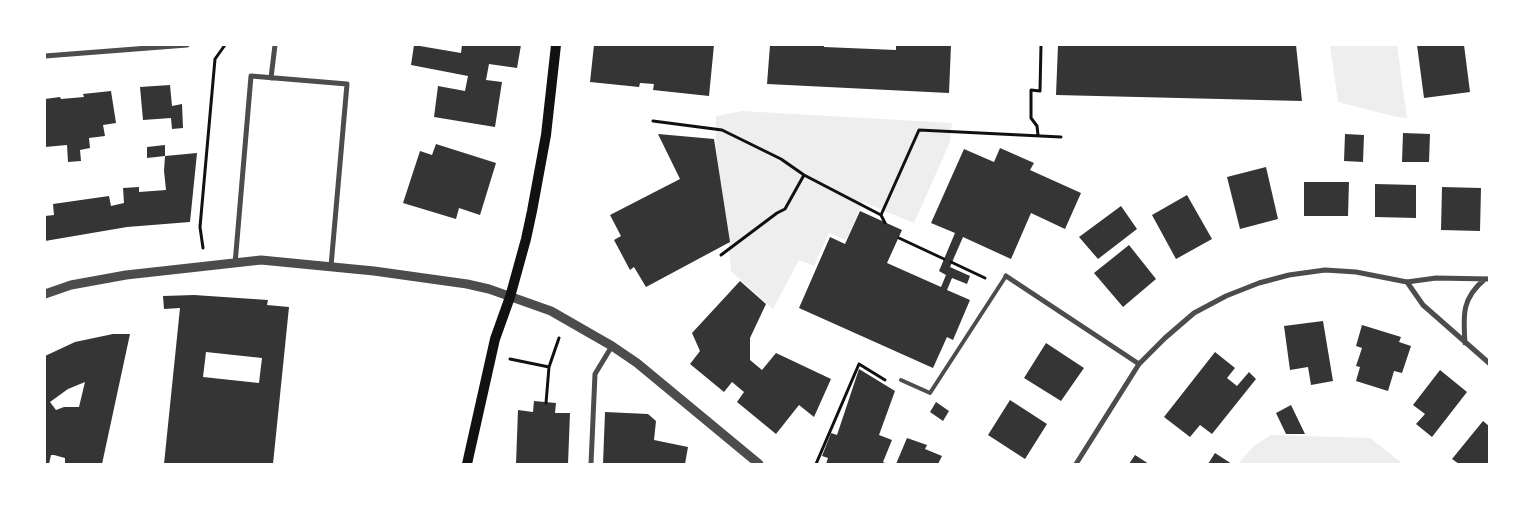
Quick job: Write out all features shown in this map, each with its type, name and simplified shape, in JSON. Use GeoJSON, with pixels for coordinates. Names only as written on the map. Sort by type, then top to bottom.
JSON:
{"type":"FeatureCollection","features":[{"type":"Feature","properties":{"kind":"main road"},"geometry":{"type":"LineString","coordinates":[[468,464],[495,339],[510,297],[526,239],[541,167],[556,45]]}},
{"type":"Feature","properties":{"kind":"street"},"geometry":{"type":"LineString","coordinates":[[45,56],[187,45]]}},
{"type":"Feature","properties":{"kind":"street"},"geometry":{"type":"LineString","coordinates":[[271,78],[274,45]]}},
{"type":"Feature","properties":{"kind":"street"},"geometry":{"type":"LineString","coordinates":[[235,264],[251,76],[347,84],[331,266]]}},
{"type":"Feature","properties":{"kind":"street"},"geometry":{"type":"LineString","coordinates":[[45,294],[71,285],[126,275],[261,260],[331,266],[466,284],[488,289],[551,311],[612,346],[637,363],[759,464]]}},
{"type":"Feature","properties":{"kind":"street"},"geometry":{"type":"LineString","coordinates":[[1076,464],[1139,364],[1194,313],[1226,296],[1289,275],[1325,270],[1356,272],[1407,282],[1436,278],[1487,279]]}},
{"type":"Feature","properties":{"kind":"street"},"geometry":{"type":"LineString","coordinates":[[1006,276],[1139,364]]}},
{"type":"Feature","properties":{"kind":"street"},"geometry":{"type":"LineString","coordinates":[[1465,342],[1464,320],[1467,300],[1475,288],[1487,279]]}},
{"type":"Feature","properties":{"kind":"street"},"geometry":{"type":"LineString","coordinates":[[1407,282],[1423,305],[1489,363]]}},
{"type":"Feature","properties":{"kind":"street"},"geometry":{"type":"LineString","coordinates":[[591,464],[595,374],[612,346]]}},
{"type":"Feature","properties":{"kind":"lane"},"geometry":{"type":"LineString","coordinates":[[901,380],[930,393],[1006,276]]}},
{"type":"Feature","properties":{"kind":"path"},"geometry":{"type":"LineString","coordinates":[[204,266],[200,227],[215,59],[225,45]]}},
{"type":"Feature","properties":{"kind":"path"},"geometry":{"type":"LineString","coordinates":[[1038,136],[1037,126],[1030,118],[1031,90],[1040,91],[1041,45]]}},
{"type":"Feature","properties":{"kind":"path"},"geometry":{"type":"LineString","coordinates":[[653,121],[722,130],[781,159],[804,175],[881,215],[885,223]]}},
{"type":"Feature","properties":{"kind":"path"},"geometry":{"type":"LineString","coordinates":[[881,215],[919,130],[1061,137]]}},
{"type":"Feature","properties":{"kind":"path"},"geometry":{"type":"LineString","coordinates":[[721,255],[777,212],[784,209],[804,175]]}},
{"type":"Feature","properties":{"kind":"path"},"geometry":{"type":"LineString","coordinates":[[899,238],[944,259]]}},
{"type":"Feature","properties":{"kind":"path"},"geometry":{"type":"LineString","coordinates":[[952,262],[993,281]]}},
{"type":"Feature","properties":{"kind":"path"},"geometry":{"type":"LineString","coordinates":[[546,403],[549,367],[559,338]]}},
{"type":"Feature","properties":{"kind":"path"},"geometry":{"type":"LineString","coordinates":[[510,359],[549,367]]}},
{"type":"Feature","properties":{"kind":"path"},"geometry":{"type":"LineString","coordinates":[[816,464],[859,364],[897,388],[901,380]]}},
{"type":"Feature","properties":{"kind":"shaded area"},"geometry":{"type":"Polygon","coordinates":[[[1330,45],[1397,45],[1407,118],[1338,102],[1330,45]]]}},
{"type":"Feature","properties":{"kind":"shaded area"},"geometry":{"type":"Polygon","coordinates":[[[742,111],[952,123],[950,142],[914,223],[863,202],[846,240],[829,233],[814,266],[799,260],[773,309],[731,271],[717,154],[716,116],[742,111]]]}},
{"type":"Feature","properties":{"kind":"shaded area"},"geometry":{"type":"Polygon","coordinates":[[[1271,435],[1370,438],[1403,464],[1238,464],[1254,446],[1271,435]]]}},
{"type":"Feature","properties":{"kind":"building"},"geometry":{"type":"Polygon","coordinates":[[[414,45],[461,53],[462,45],[521,45],[517,68],[489,64],[486,80],[502,82],[495,127],[434,117],[438,86],[465,91],[468,76],[411,65],[414,45]]]}},
{"type":"Feature","properties":{"kind":"building"},"geometry":{"type":"Polygon","coordinates":[[[594,45],[714,45],[709,96],[653,90],[654,84],[640,83],[639,87],[590,82],[594,45]]]}},
{"type":"Feature","properties":{"kind":"building"},"geometry":{"type":"Polygon","coordinates":[[[770,45],[824,45],[824,47],[896,50],[896,45],[951,45],[949,93],[767,84],[770,45]]]}},
{"type":"Feature","properties":{"kind":"building"},"geometry":{"type":"Polygon","coordinates":[[[1058,45],[1296,45],[1302,101],[1056,95],[1058,45]]]}},
{"type":"Feature","properties":{"kind":"building"},"geometry":{"type":"Polygon","coordinates":[[[1417,45],[1464,45],[1470,92],[1424,98],[1417,45]]]}},
{"type":"Feature","properties":{"kind":"building"},"geometry":{"type":"Polygon","coordinates":[[[170,85],[172,106],[182,104],[183,128],[172,129],[171,118],[143,120],[140,87],[170,85]]]}},
{"type":"Feature","properties":{"kind":"building"},"geometry":{"type":"Polygon","coordinates":[[[111,91],[116,123],[103,125],[105,136],[89,138],[90,148],[80,150],[81,161],[68,162],[67,145],[45,147],[45,99],[84,97],[83,94],[111,91]]]}},
{"type":"Feature","properties":{"kind":"building"},"geometry":{"type":"Polygon","coordinates":[[[1403,133],[1430,134],[1429,162],[1402,162],[1403,133]]]}},
{"type":"Feature","properties":{"kind":"building"},"geometry":{"type":"Polygon","coordinates":[[[658,134],[714,139],[730,242],[646,287],[634,267],[630,270],[614,240],[621,236],[610,215],[680,179],[658,134]]]}},
{"type":"Feature","properties":{"kind":"building"},"geometry":{"type":"Polygon","coordinates":[[[1345,134],[1364,135],[1363,162],[1344,161],[1345,134]]]}},
{"type":"Feature","properties":{"kind":"building"},"geometry":{"type":"Polygon","coordinates":[[[436,144],[496,163],[480,215],[459,208],[456,219],[403,203],[420,151],[432,155],[436,144]]]}},
{"type":"Feature","properties":{"kind":"building"},"geometry":{"type":"Polygon","coordinates":[[[165,145],[165,156],[147,158],[147,147],[165,145]]]}},
{"type":"Feature","properties":{"kind":"building"},"geometry":{"type":"Polygon","coordinates":[[[1000,148],[1034,163],[1030,170],[1081,193],[1065,229],[1031,213],[1011,259],[963,237],[950,267],[970,276],[967,284],[952,278],[947,290],[970,300],[953,340],[947,337],[933,368],[799,308],[830,237],[845,244],[860,211],[902,230],[887,263],[941,287],[946,275],[939,271],[955,233],[931,223],[964,149],[994,162],[1000,148]]]}},
{"type":"Feature","properties":{"kind":"building"},"geometry":{"type":"Polygon","coordinates":[[[197,153],[190,222],[127,227],[45,241],[45,216],[54,215],[53,204],[109,196],[111,206],[124,203],[123,188],[139,187],[139,192],[166,190],[165,156],[197,153]]]}},
{"type":"Feature","properties":{"kind":"building"},"geometry":{"type":"Polygon","coordinates":[[[1266,167],[1278,219],[1240,229],[1227,177],[1266,167]]]}},
{"type":"Feature","properties":{"kind":"building"},"geometry":{"type":"Polygon","coordinates":[[[1304,182],[1349,182],[1348,216],[1304,216],[1304,182]]]}},
{"type":"Feature","properties":{"kind":"building"},"geometry":{"type":"Polygon","coordinates":[[[1375,184],[1416,185],[1416,218],[1375,217],[1375,184]]]}},
{"type":"Feature","properties":{"kind":"building"},"geometry":{"type":"Polygon","coordinates":[[[1442,187],[1481,188],[1480,231],[1441,230],[1442,187]]]}},
{"type":"Feature","properties":{"kind":"building"},"geometry":{"type":"Polygon","coordinates":[[[1187,195],[1212,239],[1176,259],[1152,215],[1187,195]]]}},
{"type":"Feature","properties":{"kind":"building"},"geometry":{"type":"Polygon","coordinates":[[[1121,206],[1137,229],[1098,259],[1079,237],[1121,206]]]}},
{"type":"Feature","properties":{"kind":"building"},"geometry":{"type":"Polygon","coordinates":[[[1129,245],[1156,279],[1123,307],[1094,273],[1129,245]]]}},
{"type":"Feature","properties":{"kind":"building"},"geometry":{"type":"Polygon","coordinates":[[[740,281],[766,304],[750,338],[750,360],[762,370],[776,353],[831,379],[814,417],[799,405],[776,434],[737,402],[744,392],[732,382],[724,392],[690,364],[700,351],[692,333],[740,281]]]}},
{"type":"Feature","properties":{"kind":"building"},"geometry":{"type":"Polygon","coordinates":[[[194,295],[268,300],[267,305],[289,307],[273,464],[164,464],[180,308],[164,309],[163,296],[194,295]],[[206,352],[203,377],[259,383],[262,358],[206,352]]]}},
{"type":"Feature","properties":{"kind":"building"},"geometry":{"type":"Polygon","coordinates":[[[1323,321],[1333,381],[1311,385],[1308,367],[1290,370],[1284,326],[1323,321]]]}},
{"type":"Feature","properties":{"kind":"building"},"geometry":{"type":"Polygon","coordinates":[[[1362,325],[1401,337],[1399,342],[1411,346],[1402,373],[1394,371],[1388,391],[1356,381],[1360,367],[1356,366],[1362,348],[1356,346],[1362,325]]]}},
{"type":"Feature","properties":{"kind":"building"},"geometry":{"type":"Polygon","coordinates":[[[113,334],[130,334],[102,464],[65,464],[65,458],[51,455],[49,464],[45,464],[45,356],[75,342],[113,334]],[[85,382],[68,389],[50,402],[56,410],[64,407],[79,407],[85,382]]]}},
{"type":"Feature","properties":{"kind":"building"},"geometry":{"type":"Polygon","coordinates":[[[1046,343],[1084,368],[1061,401],[1024,378],[1046,343]]]}},
{"type":"Feature","properties":{"kind":"building"},"geometry":{"type":"Polygon","coordinates":[[[1215,352],[1235,368],[1227,378],[1237,386],[1249,372],[1256,379],[1212,434],[1200,425],[1190,437],[1164,417],[1215,352]]]}},
{"type":"Feature","properties":{"kind":"building"},"geometry":{"type":"Polygon","coordinates":[[[859,369],[895,391],[879,435],[892,440],[883,462],[887,464],[826,464],[828,458],[822,456],[831,433],[837,435],[859,369]]]}},
{"type":"Feature","properties":{"kind":"building"},"geometry":{"type":"Polygon","coordinates":[[[1440,370],[1467,392],[1432,437],[1416,424],[1425,414],[1413,405],[1440,370]]]}},
{"type":"Feature","properties":{"kind":"building"},"geometry":{"type":"Polygon","coordinates":[[[1010,400],[1047,424],[1025,459],[988,435],[1010,400]]]}},
{"type":"Feature","properties":{"kind":"building"},"geometry":{"type":"Polygon","coordinates":[[[534,401],[556,403],[555,413],[570,413],[568,464],[516,464],[518,410],[533,412],[534,401]]]}},
{"type":"Feature","properties":{"kind":"building"},"geometry":{"type":"Polygon","coordinates":[[[936,402],[949,411],[943,421],[930,412],[936,402]]]}},
{"type":"Feature","properties":{"kind":"building"},"geometry":{"type":"Polygon","coordinates":[[[1291,405],[1305,434],[1286,434],[1276,413],[1291,405]]]}},
{"type":"Feature","properties":{"kind":"building"},"geometry":{"type":"Polygon","coordinates":[[[605,412],[648,414],[656,421],[654,440],[688,447],[685,464],[603,464],[605,412]]]}},
{"type":"Feature","properties":{"kind":"building"},"geometry":{"type":"Polygon","coordinates":[[[1483,421],[1489,426],[1489,464],[1459,464],[1452,459],[1483,421]]]}},
{"type":"Feature","properties":{"kind":"building"},"geometry":{"type":"Polygon","coordinates":[[[907,438],[927,445],[925,449],[942,456],[938,464],[896,464],[907,438]]]}},
{"type":"Feature","properties":{"kind":"building"},"geometry":{"type":"Polygon","coordinates":[[[1215,453],[1232,464],[1208,464],[1215,453]]]}},
{"type":"Feature","properties":{"kind":"building"},"geometry":{"type":"Polygon","coordinates":[[[1135,455],[1149,464],[1129,464],[1135,455]]]}}]}
